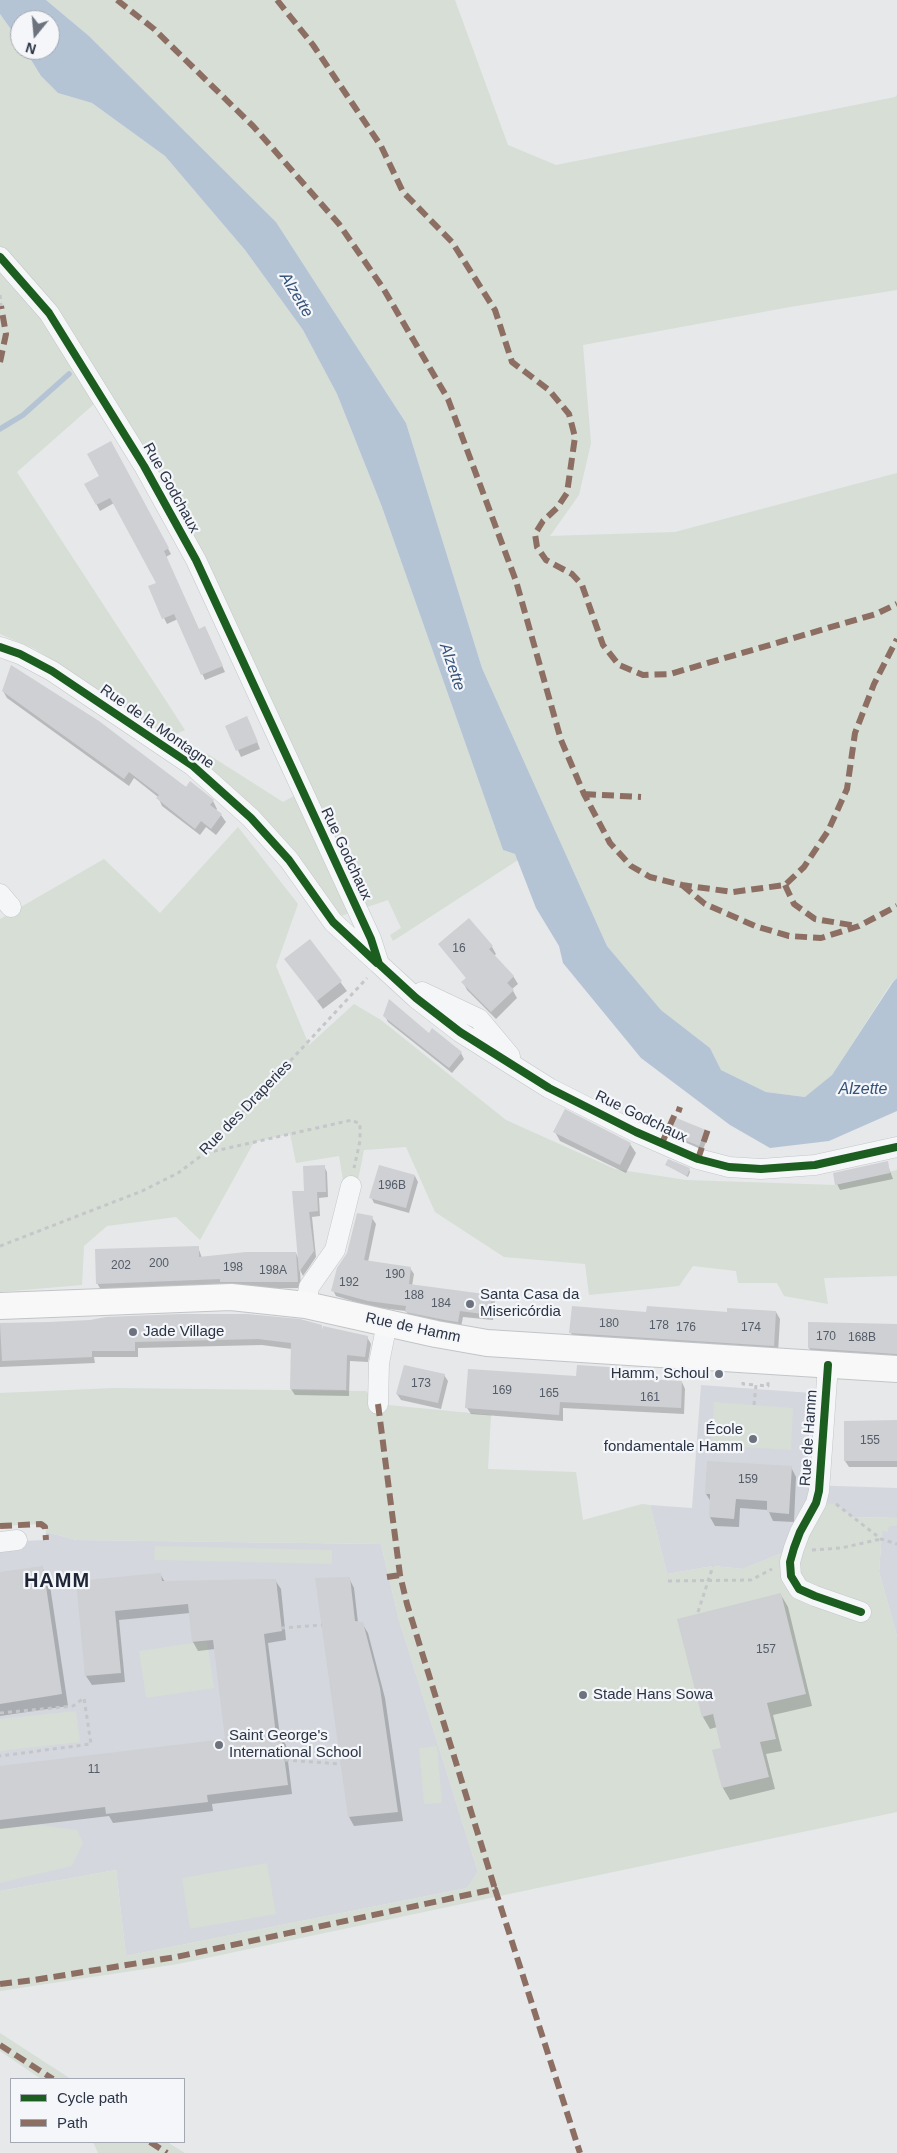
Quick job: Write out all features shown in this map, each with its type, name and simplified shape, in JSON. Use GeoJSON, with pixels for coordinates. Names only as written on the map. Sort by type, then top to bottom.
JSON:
{"type":"FeatureCollection","features":[{"type":"Feature","properties":{"kind":"main road","name":"Rue de Hamm"},"geometry":{"type":"LineString","coordinates":[[0,1306],[230,1297],[306,1305],[487,1343],[897,1369]]}},
{"type":"Feature","properties":{"kind":"street","name":"Rue Godchaux"},"geometry":{"type":"LineString","coordinates":[[0,257],[49,313],[144,466],[196,560],[371,938],[379,964],[460,1032],[549,1088],[636,1132],[698,1159],[729,1167],[761,1169],[815,1165],[897,1148]]}},
{"type":"Feature","properties":{"kind":"street","name":"Rue de la Montagne"},"geometry":{"type":"LineString","coordinates":[[0,647],[20,654],[52,671],[193,766],[251,818],[289,860],[333,922],[379,964]]}},
{"type":"Feature","properties":{"kind":"street"},"geometry":{"type":"LineString","coordinates":[[306,1305],[309,1287],[335,1250],[351,1186]]}},
{"type":"Feature","properties":{"kind":"street"},"geometry":{"type":"LineString","coordinates":[[378,1404],[379,1363],[387,1323]]}},
{"type":"Feature","properties":{"kind":"street","name":"Rue de Hamm"},"geometry":{"type":"LineString","coordinates":[[828,1365],[819,1491],[816,1503],[800,1532],[794,1548],[790,1562],[791,1576],[799,1589],[862,1612]]}},
{"type":"Feature","properties":{"kind":"path"},"geometry":{"type":"LineString","coordinates":[[0,295],[1,306]]}},
{"type":"Feature","properties":{"kind":"path"},"geometry":{"type":"LineString","coordinates":[[205,1153],[352,1120],[360,1124],[360,1141],[351,1186]]}},
{"type":"Feature","properties":{"kind":"path"},"geometry":{"type":"LineString","coordinates":[[743,1384],[768,1386]]}},
{"type":"Feature","properties":{"kind":"path"},"geometry":{"type":"LineString","coordinates":[[754,1405],[756,1385]]}},
{"type":"Feature","properties":{"kind":"path"},"geometry":{"type":"LineString","coordinates":[[836,1504],[881,1539],[897,1544]]}},
{"type":"Feature","properties":{"kind":"path"},"geometry":{"type":"LineString","coordinates":[[698,1612],[713,1566]]}},
{"type":"Feature","properties":{"kind":"path"},"geometry":{"type":"LineString","coordinates":[[281,1628],[322,1625]]}},
{"type":"Feature","properties":{"kind":"path"},"geometry":{"type":"LineString","coordinates":[[0,1712],[72,1706],[84,1698],[91,1744],[0,1756]]}},
{"type":"Feature","properties":{"kind":"path"},"geometry":{"type":"LineString","coordinates":[[285,1760],[340,1764]]}},
{"type":"Feature","properties":{"kind":"shaded area"},"geometry":{"type":"Polygon","coordinates":[[[46,0],[455,0],[508,145],[556,165],[895,97],[897,95],[897,290],[790,307],[583,345],[591,443],[579,495],[550,536],[675,532],[897,473],[897,978],[892,982],[832,1075],[806,1097],[766,1092],[721,1070],[710,1048],[661,1010],[607,946],[482,668],[406,423],[276,222],[89,36],[46,0]]]}},
{"type":"Feature","properties":{"kind":"shaded area"},"geometry":{"type":"Polygon","coordinates":[[[0,14],[10,28],[10,60],[31,60],[41,76],[58,93],[92,103],[165,156],[245,250],[303,330],[337,394],[382,507],[503,850],[515,854],[518,860],[393,941],[390,935],[401,928],[388,900],[338,917],[199,761],[206,753],[283,802],[301,792],[196,560],[102,397],[17,472],[185,730],[168,737],[35,649],[0,634],[0,14]]]}},
{"type":"Feature","properties":{"kind":"shaded area"},"geometry":{"type":"Polygon","coordinates":[[[238,827],[298,904],[276,966],[309,1045],[354,1004],[381,1020],[506,1120],[615,1169],[686,1180],[835,1185],[897,1170],[897,1276],[824,1278],[828,1304],[784,1296],[777,1283],[738,1283],[736,1271],[693,1266],[679,1286],[589,1295],[585,1264],[504,1257],[435,1212],[406,1147],[364,1150],[357,1185],[344,1186],[339,1156],[296,1163],[290,1134],[254,1142],[200,1240],[176,1217],[107,1226],[84,1246],[82,1285],[0,1292],[0,919],[104,859],[160,913],[238,827]]]}},
{"type":"Feature","properties":{"kind":"shaded area","name":"École fondamentale Hamm"},"geometry":{"type":"Polygon","coordinates":[[[701,1385],[811,1393],[807,1485],[897,1488],[897,1518],[852,1517],[836,1504],[794,1548],[743,1569],[713,1566],[667,1574],[650,1505],[692,1508],[701,1385]]]}},
{"type":"Feature","properties":{"kind":"shaded area"},"geometry":{"type":"Polygon","coordinates":[[[114,1388],[366,1391],[378,1404],[491,1415],[488,1469],[576,1472],[583,1520],[642,1504],[650,1505],[667,1574],[713,1566],[743,1569],[794,1548],[816,1503],[836,1504],[852,1517],[897,1518],[897,1526],[889,1526],[888,1532],[882,1531],[879,1572],[897,1636],[897,1812],[178,1964],[0,1991],[0,1891],[116,1870],[126,1956],[467,1888],[478,1872],[399,1620],[381,1544],[77,1540],[46,1532],[45,1527],[41,1524],[0,1526],[0,1393],[114,1388]]]}},
{"type":"Feature","properties":{"kind":"shaded area"},"geometry":{"type":"Polygon","coordinates":[[[714,1402],[793,1408],[791,1450],[711,1445],[714,1402]]]}},
{"type":"Feature","properties":{"kind":"shaded area"},"geometry":{"type":"Polygon","coordinates":[[[888,1526],[897,1526],[897,1636],[879,1572],[882,1531],[888,1526]]]}},
{"type":"Feature","properties":{"kind":"shaded area","name":"Saint George's International School"},"geometry":{"type":"Polygon","coordinates":[[[46,1532],[77,1540],[381,1544],[399,1620],[478,1872],[467,1888],[126,1956],[116,1870],[0,1891],[0,1542],[45,1540],[46,1532]]]}},
{"type":"Feature","properties":{"kind":"shaded area"},"geometry":{"type":"Polygon","coordinates":[[[155,1546],[332,1550],[332,1564],[154,1560],[155,1546]]]}},
{"type":"Feature","properties":{"kind":"shaded area"},"geometry":{"type":"Polygon","coordinates":[[[207,1641],[214,1688],[146,1698],[139,1651],[207,1641]]]}},
{"type":"Feature","properties":{"kind":"shaded area"},"geometry":{"type":"Polygon","coordinates":[[[76,1711],[80,1742],[0,1751],[0,1719],[76,1711]]]}},
{"type":"Feature","properties":{"kind":"shaded area"},"geometry":{"type":"Polygon","coordinates":[[[437,1746],[442,1803],[424,1804],[419,1748],[437,1746]]]}},
{"type":"Feature","properties":{"kind":"shaded area"},"geometry":{"type":"Polygon","coordinates":[[[39,1825],[77,1830],[83,1843],[72,1866],[0,1883],[0,1828],[39,1825]]]}},
{"type":"Feature","properties":{"kind":"shaded area"},"geometry":{"type":"Polygon","coordinates":[[[267,1863],[276,1914],[190,1929],[182,1878],[267,1863]]]}},
{"type":"Feature","properties":{"kind":"shaded area"},"geometry":{"type":"Polygon","coordinates":[[[0,2033],[69,2078],[40,2078],[0,2051],[0,2033]]]}},
{"type":"Feature","properties":{"kind":"shaded area"},"geometry":{"type":"Polygon","coordinates":[[[93,2143],[169,2143],[185,2153],[98,2153],[93,2143]]]}},
{"type":"Feature","properties":{"kind":"water","name":"Alzette"},"geometry":{"type":"Polygon","coordinates":[[[0,0],[46,0],[58,10],[10,10],[10,28],[0,14],[0,0]]]}},
{"type":"Feature","properties":{"kind":"water","name":"Alzette"},"geometry":{"type":"Polygon","coordinates":[[[60,12],[89,36],[276,222],[406,423],[482,668],[607,946],[661,1010],[710,1048],[721,1070],[766,1092],[805,1097],[832,1075],[897,978],[897,1111],[829,1141],[770,1148],[730,1125],[641,1058],[563,963],[559,946],[536,908],[515,854],[503,850],[382,507],[337,394],[303,330],[245,250],[165,156],[92,103],[58,93],[41,76],[31,60],[60,60],[60,12]]]}},
{"type":"Feature","properties":{"kind":"building"},"geometry":{"type":"Polygon","coordinates":[[[111,441],[169,548],[164,551],[199,629],[205,626],[223,666],[201,675],[174,614],[162,619],[148,586],[156,583],[110,498],[96,505],[84,484],[99,476],[87,454],[111,441]]]}},
{"type":"Feature","properties":{"kind":"building"},"geometry":{"type":"Polygon","coordinates":[[[11,665],[99,721],[186,787],[190,781],[214,800],[210,805],[222,814],[211,829],[201,821],[195,829],[156,798],[159,795],[129,772],[124,779],[2,691],[11,665]]]}},
{"type":"Feature","properties":{"kind":"building"},"geometry":{"type":"Polygon","coordinates":[[[247,716],[258,742],[236,751],[225,726],[247,716]]]}},
{"type":"Feature","properties":{"kind":"building"},"geometry":{"type":"Polygon","coordinates":[[[469,918],[493,946],[489,949],[514,976],[507,983],[514,990],[491,1012],[461,982],[466,978],[438,944],[469,918]]]}},
{"type":"Feature","properties":{"kind":"building"},"geometry":{"type":"Polygon","coordinates":[[[310,939],[342,981],[317,1001],[284,959],[310,939]]]}},
{"type":"Feature","properties":{"kind":"building"},"geometry":{"type":"Polygon","coordinates":[[[389,999],[429,1033],[432,1028],[462,1052],[449,1068],[383,1016],[389,999]]]}},
{"type":"Feature","properties":{"kind":"building"},"geometry":{"type":"Polygon","coordinates":[[[565,1109],[631,1143],[620,1165],[553,1132],[565,1109]]]}},
{"type":"Feature","properties":{"kind":"building"},"geometry":{"type":"Polygon","coordinates":[[[674,1117],[706,1130],[699,1146],[668,1133],[674,1117]]]}},
{"type":"Feature","properties":{"kind":"building"},"geometry":{"type":"Polygon","coordinates":[[[668,1159],[690,1168],[687,1176],[665,1165],[668,1159]]]}},
{"type":"Feature","properties":{"kind":"building"},"geometry":{"type":"Polygon","coordinates":[[[888,1161],[890,1173],[835,1185],[833,1173],[888,1161]]]}},
{"type":"Feature","properties":{"kind":"building"},"geometry":{"type":"Polygon","coordinates":[[[325,1165],[326,1192],[317,1192],[318,1211],[309,1212],[314,1251],[299,1272],[292,1191],[304,1191],[303,1166],[325,1165]]]}},
{"type":"Feature","properties":{"kind":"building"},"geometry":{"type":"Polygon","coordinates":[[[379,1165],[415,1175],[406,1208],[369,1198],[379,1165]]]}},
{"type":"Feature","properties":{"kind":"building"},"geometry":{"type":"Polygon","coordinates":[[[357,1213],[373,1216],[364,1260],[411,1267],[409,1284],[492,1295],[490,1315],[460,1311],[458,1322],[405,1312],[406,1306],[368,1301],[331,1291],[337,1268],[347,1253],[357,1213]]]}},
{"type":"Feature","properties":{"kind":"building"},"geometry":{"type":"Polygon","coordinates":[[[199,1246],[199,1257],[246,1252],[296,1252],[298,1282],[220,1282],[220,1279],[96,1284],[95,1249],[199,1246]]]}},
{"type":"Feature","properties":{"kind":"building"},"geometry":{"type":"Polygon","coordinates":[[[572,1306],[646,1312],[647,1306],[727,1312],[727,1308],[776,1311],[774,1346],[569,1333],[572,1306]]]}},
{"type":"Feature","properties":{"kind":"building"},"geometry":{"type":"Polygon","coordinates":[[[181,1314],[247,1314],[300,1319],[322,1325],[322,1330],[323,1326],[368,1336],[365,1357],[347,1355],[346,1390],[290,1389],[291,1343],[258,1339],[135,1342],[135,1351],[92,1351],[92,1357],[2,1361],[0,1323],[181,1314]]]}},
{"type":"Feature","properties":{"kind":"building"},"geometry":{"type":"Polygon","coordinates":[[[808,1322],[897,1324],[897,1354],[808,1348],[808,1322]]]}},
{"type":"Feature","properties":{"kind":"building"},"geometry":{"type":"Polygon","coordinates":[[[404,1365],[445,1374],[438,1403],[396,1394],[404,1365]]]}},
{"type":"Feature","properties":{"kind":"building"},"geometry":{"type":"Polygon","coordinates":[[[577,1365],[623,1368],[623,1378],[682,1381],[681,1408],[560,1402],[559,1415],[465,1408],[468,1369],[576,1376],[577,1365]]]}},
{"type":"Feature","properties":{"kind":"building"},"geometry":{"type":"Polygon","coordinates":[[[897,1420],[897,1461],[844,1461],[844,1421],[897,1420]]]}},
{"type":"Feature","properties":{"kind":"building"},"geometry":{"type":"Polygon","coordinates":[[[707,1461],[792,1466],[789,1514],[767,1512],[767,1501],[736,1499],[734,1519],[709,1517],[710,1494],[705,1494],[707,1461]]]}},
{"type":"Feature","properties":{"kind":"building"},"geometry":{"type":"Polygon","coordinates":[[[43,1566],[62,1694],[0,1704],[0,1572],[43,1566]]]}},
{"type":"Feature","properties":{"kind":"building"},"geometry":{"type":"Polygon","coordinates":[[[161,1573],[162,1581],[276,1579],[282,1631],[264,1634],[276,1735],[281,1734],[288,1785],[207,1795],[208,1802],[106,1814],[105,1807],[0,1820],[0,1766],[225,1739],[213,1640],[192,1642],[188,1604],[115,1611],[121,1673],[85,1676],[76,1581],[161,1573]]]}},
{"type":"Feature","properties":{"kind":"building"},"geometry":{"type":"Polygon","coordinates":[[[350,1577],[355,1621],[363,1622],[380,1688],[398,1812],[348,1817],[315,1578],[350,1577]]]}},
{"type":"Feature","properties":{"kind":"building"},"geometry":{"type":"Polygon","coordinates":[[[781,1593],[806,1694],[767,1703],[776,1739],[760,1742],[769,1777],[722,1788],[712,1750],[721,1748],[713,1714],[702,1717],[677,1619],[781,1593]]]}},
{"type":"Feature","properties":{"kind":"waterway"},"geometry":{"type":"LineString","coordinates":[[0,429],[23,415],[69,374]]}},
{"type":"Feature","properties":{"kind":"marked path"},"geometry":{"type":"LineString","coordinates":[[117,0],[154,29],[253,126],[339,224],[383,288],[448,399],[516,581],[561,740],[584,794],[610,843],[631,866],[650,877],[682,885],[733,892],[785,885],[804,867],[828,831],[847,789],[855,733],[874,684],[897,639]]}},
{"type":"Feature","properties":{"kind":"marked path"},"geometry":{"type":"LineString","coordinates":[[277,0],[313,45],[381,146],[403,192],[452,242],[495,310],[512,362],[549,390],[569,414],[575,437],[567,493],[557,508],[543,521],[535,534],[537,547],[546,560],[572,574],[582,585],[603,645],[619,665],[643,675],[670,674],[876,614],[897,604]]}},
{"type":"Feature","properties":{"kind":"marked path"},"geometry":{"type":"LineString","coordinates":[[0,362],[6,334],[1,306]]}},
{"type":"Feature","properties":{"kind":"marked path"},"geometry":{"type":"LineString","coordinates":[[584,794],[641,797]]}},
{"type":"Feature","properties":{"kind":"marked path"},"geometry":{"type":"LineString","coordinates":[[682,885],[705,904],[755,926],[789,936],[821,938],[859,926],[897,906]]}},
{"type":"Feature","properties":{"kind":"marked path"},"geometry":{"type":"LineString","coordinates":[[785,885],[794,904],[815,919],[857,926]]}},
{"type":"Feature","properties":{"kind":"marked path"},"geometry":{"type":"LineString","coordinates":[[662,1143],[680,1107]]}},
{"type":"Feature","properties":{"kind":"marked path"},"geometry":{"type":"LineString","coordinates":[[698,1159],[708,1129]]}},
{"type":"Feature","properties":{"kind":"marked path"},"geometry":{"type":"LineString","coordinates":[[378,1404],[400,1575],[407,1604],[495,1889]]}},
{"type":"Feature","properties":{"kind":"marked path"},"geometry":{"type":"LineString","coordinates":[[0,1526],[41,1524],[45,1527],[46,1540]]}},
{"type":"Feature","properties":{"kind":"marked path"},"geometry":{"type":"LineString","coordinates":[[387,1577],[400,1575]]}},
{"type":"Feature","properties":{"kind":"marked path"},"geometry":{"type":"LineString","coordinates":[[0,1984],[176,1957],[495,1889],[580,2153]]}},
{"type":"Feature","properties":{"kind":"marked path"},"geometry":{"type":"LineString","coordinates":[[0,2045],[51,2078]]}},
{"type":"Feature","properties":{"kind":"marked path"},"geometry":{"type":"LineString","coordinates":[[152,2143],[167,2153]]}},
{"type":"Feature","properties":{"kind":"cycle path"},"geometry":{"type":"LineString","coordinates":[[0,257],[49,313],[144,466],[196,560],[371,939],[379,964],[416,998],[460,1032],[549,1088],[636,1132],[698,1159],[729,1167],[761,1169],[815,1165],[897,1147]]}},
{"type":"Feature","properties":{"kind":"cycle path"},"geometry":{"type":"LineString","coordinates":[[0,647],[20,654],[52,671],[193,766],[251,818],[289,860],[333,922],[377,963]]}},
{"type":"Feature","properties":{"kind":"cycle path"},"geometry":{"type":"LineString","coordinates":[[828,1365],[819,1491],[816,1503],[800,1532],[794,1548],[790,1562],[791,1576],[799,1589],[861,1612]]}},
{"type":"Feature","properties":{"kind":"place","name":"Santa Casa da Misericórdia"},"geometry":{"type":"Point","coordinates":[470,1304]}},
{"type":"Feature","properties":{"kind":"place","name":"Jade Village"},"geometry":{"type":"Point","coordinates":[133,1332]}},
{"type":"Feature","properties":{"kind":"place","name":"Hamm, Schoul"},"geometry":{"type":"Point","coordinates":[719,1374]}},
{"type":"Feature","properties":{"kind":"place","name":"École fondamentale Hamm"},"geometry":{"type":"Point","coordinates":[753,1439]}},
{"type":"Feature","properties":{"kind":"place","name":"Stade Hans Sowa"},"geometry":{"type":"Point","coordinates":[583,1695]}},
{"type":"Feature","properties":{"kind":"place","name":"Saint George's International School"},"geometry":{"type":"Point","coordinates":[219,1745]}},
{"type":"Feature","properties":{"kind":"district","name":"HAMM"},"geometry":{"type":"Point","coordinates":[57,1581]}}]}
